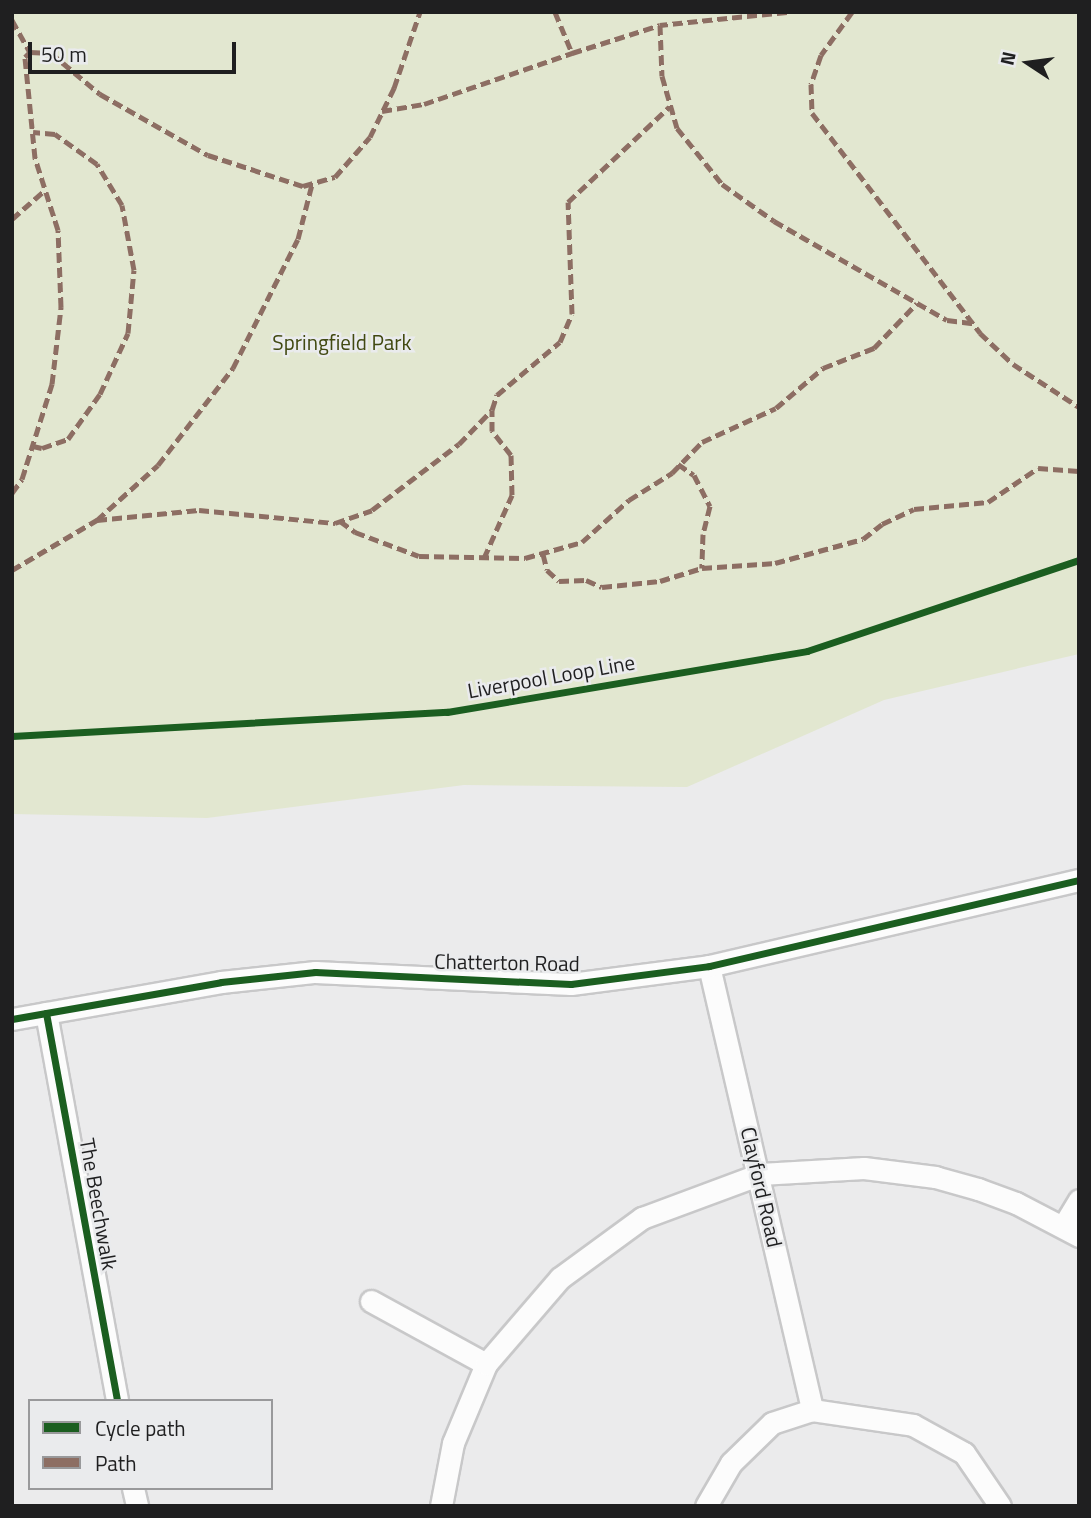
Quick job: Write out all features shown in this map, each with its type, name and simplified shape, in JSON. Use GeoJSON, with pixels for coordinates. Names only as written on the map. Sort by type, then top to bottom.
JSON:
{"type":"FeatureCollection","features":[{"type":"Feature","properties":{"kind":"street","name":"Chatterton Road"},"geometry":{"type":"LineString","coordinates":[[12,1019],[221,982],[315,972],[571,984],[709,966],[1079,880]]}},
{"type":"Feature","properties":{"kind":"street","name":"Clayford Road"},"geometry":{"type":"LineString","coordinates":[[709,966],[760,1174],[812,1410]]}},
{"type":"Feature","properties":{"kind":"street","name":"The Beechwalk"},"geometry":{"type":"LineString","coordinates":[[46,1013],[117,1399]]}},
{"type":"Feature","properties":{"kind":"street"},"geometry":{"type":"LineString","coordinates":[[441,1506],[453,1443],[486,1364],[560,1278],[642,1218],[760,1174],[896,1170],[978,1189],[1071,1231],[1079,1200]]}},
{"type":"Feature","properties":{"kind":"street"},"geometry":{"type":"LineString","coordinates":[[371,1301],[486,1364]]}},
{"type":"Feature","properties":{"kind":"street"},"geometry":{"type":"LineString","coordinates":[[706,1506],[731,1463],[772,1423],[812,1410],[913,1426],[964,1453],[1000,1506]]}},
{"type":"Feature","properties":{"kind":"green space","name":"Springfield Park"},"geometry":{"type":"Polygon","coordinates":[[[12,12],[1079,12],[1079,654],[884,700],[687,787],[464,785],[207,818],[12,814],[12,12]]]}},
{"type":"Feature","properties":{"kind":"marked path"},"geometry":{"type":"LineString","coordinates":[[30,52],[51,53],[100,94],[208,155],[303,186],[335,177],[370,137],[394,88],[420,12]]}},
{"type":"Feature","properties":{"kind":"marked path"},"geometry":{"type":"LineString","coordinates":[[555,12],[572,53],[660,25]]}},
{"type":"Feature","properties":{"kind":"marked path"},"geometry":{"type":"LineString","coordinates":[[787,12],[660,25],[662,76],[677,128],[722,184],[774,221],[947,320],[973,323]]}},
{"type":"Feature","properties":{"kind":"marked path"},"geometry":{"type":"LineString","coordinates":[[852,12],[821,55],[811,84],[812,113],[980,333],[1013,364],[1079,407]]}},
{"type":"Feature","properties":{"kind":"marked path"},"geometry":{"type":"LineString","coordinates":[[12,20],[30,52]]}},
{"type":"Feature","properties":{"kind":"marked path"},"geometry":{"type":"LineString","coordinates":[[12,493],[22,479],[52,384],[61,307],[58,230],[35,158],[25,57],[30,52]]}},
{"type":"Feature","properties":{"kind":"marked path"},"geometry":{"type":"LineString","coordinates":[[382,111],[424,104],[572,53]]}},
{"type":"Feature","properties":{"kind":"marked path"},"geometry":{"type":"LineString","coordinates":[[12,570],[97,520],[199,510],[335,523],[372,510],[459,444],[492,410],[497,395],[560,342],[572,314],[568,202],[669,107]]}},
{"type":"Feature","properties":{"kind":"marked path"},"geometry":{"type":"LineString","coordinates":[[33,132],[55,134],[97,164],[122,205],[134,270],[128,333],[100,394],[68,439],[42,448],[33,446]]}},
{"type":"Feature","properties":{"kind":"marked path"},"geometry":{"type":"LineString","coordinates":[[97,520],[158,465],[233,368],[298,239],[312,184]]}},
{"type":"Feature","properties":{"kind":"marked path"},"geometry":{"type":"LineString","coordinates":[[12,219],[44,191]]}},
{"type":"Feature","properties":{"kind":"marked path"},"geometry":{"type":"LineString","coordinates":[[340,521],[355,532],[419,556],[525,558],[582,542],[629,500],[672,473],[702,442],[776,408],[823,368],[874,348],[917,303]]}},
{"type":"Feature","properties":{"kind":"marked path"},"geometry":{"type":"LineString","coordinates":[[484,558],[512,495],[511,455],[492,431],[492,410]]}},
{"type":"Feature","properties":{"kind":"marked path"},"geometry":{"type":"LineString","coordinates":[[678,464],[694,475],[710,506],[703,534],[702,568]]}},
{"type":"Feature","properties":{"kind":"marked path"},"geometry":{"type":"LineString","coordinates":[[543,554],[547,570],[559,581],[586,580],[602,587],[660,581],[702,568],[775,563],[863,539],[882,524],[914,509],[988,502],[1038,468],[1079,471]]}},
{"type":"Feature","properties":{"kind":"cycle path","name":"Liverpool Loop Line"},"geometry":{"type":"LineString","coordinates":[[12,736],[447,712],[807,651],[1079,560]]}},
{"type":"Feature","properties":{"kind":"cycle path"},"geometry":{"type":"LineString","coordinates":[[12,1019],[221,982],[315,972],[571,984],[709,966],[1079,880]]}},
{"type":"Feature","properties":{"kind":"cycle path"},"geometry":{"type":"LineString","coordinates":[[46,1013],[117,1399]]}}]}
